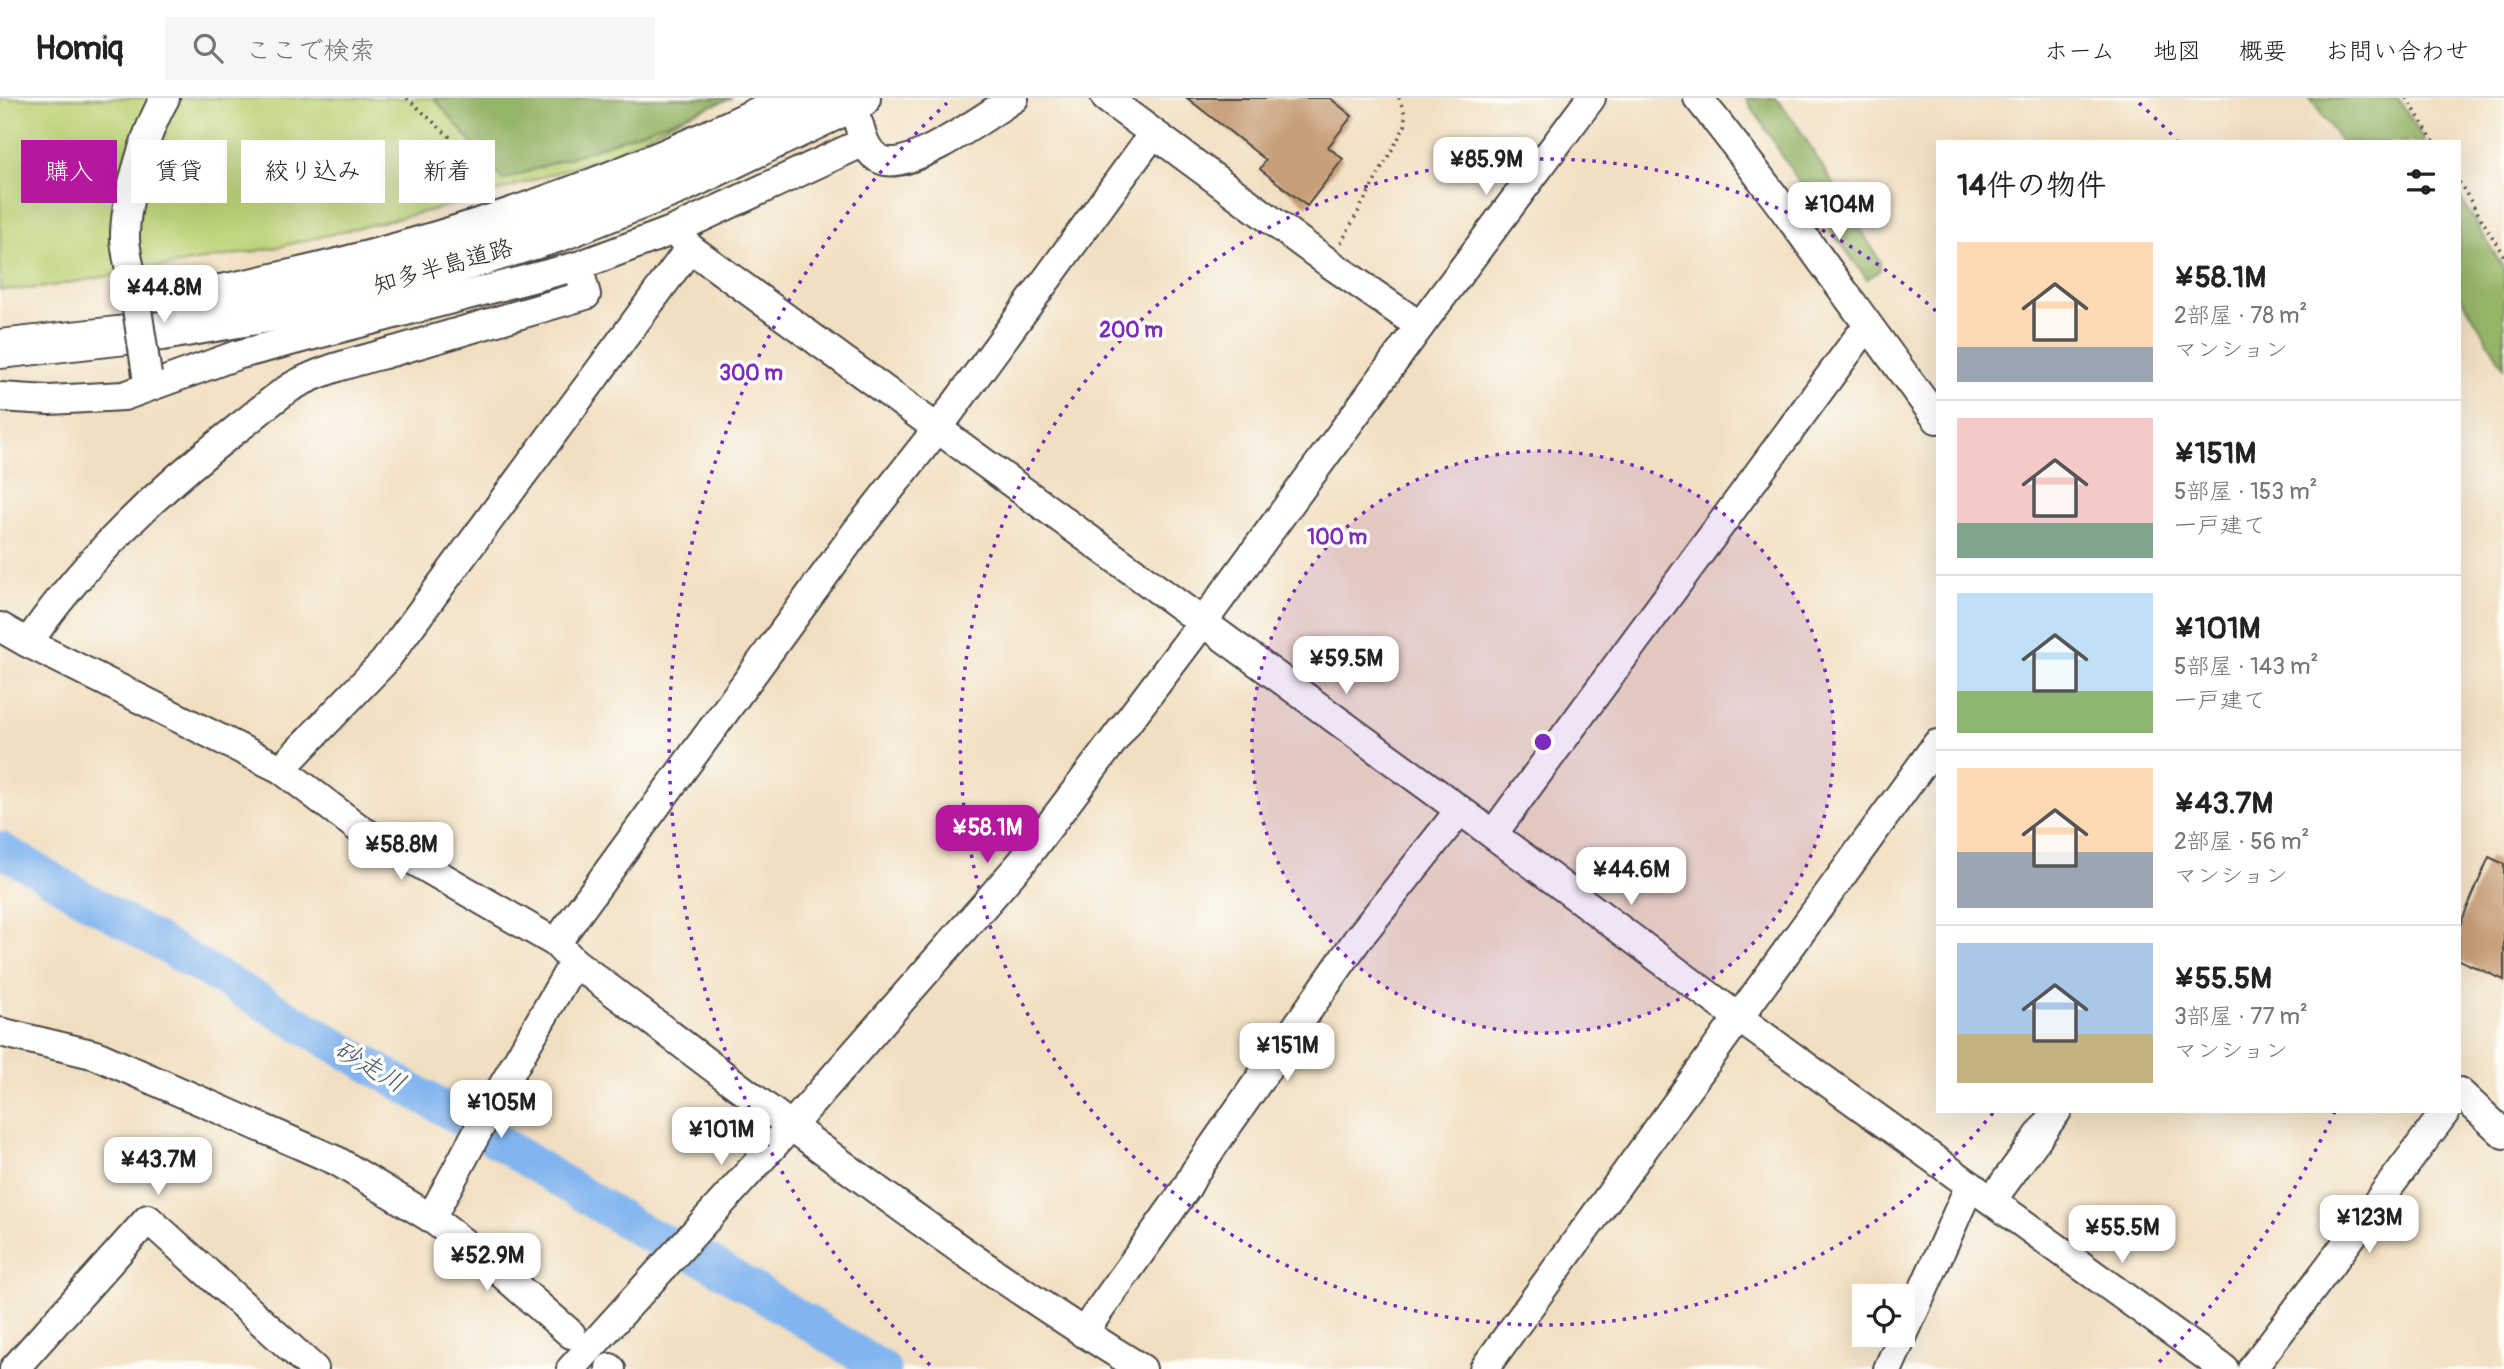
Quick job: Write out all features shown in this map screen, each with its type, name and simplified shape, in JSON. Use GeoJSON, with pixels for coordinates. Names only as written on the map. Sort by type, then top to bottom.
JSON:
{"type":"FeatureCollection","features":[{"type":"Feature","properties":{"kind":"highway","name":"知多半島道路"},"geometry":{"type":"LineString","coordinates":[[0,327],[131,311],[278,283],[420,247],[544,206],[666,158],[796,98]]}},
{"type":"Feature","properties":{"kind":"highway","name":"知多半島道路"},"geometry":{"type":"LineString","coordinates":[[0,349],[162,331],[285,310],[434,271],[559,232],[668,189],[805,126],[861,121]]}},
{"type":"Feature","properties":{"kind":"street"},"geometry":{"type":"LineString","coordinates":[[149,381],[133,282],[127,264],[125,236],[140,160],[150,128],[164,98]]}},
{"type":"Feature","properties":{"kind":"street"},"geometry":{"type":"LineString","coordinates":[[0,397],[49,400],[124,396],[149,381],[237,355],[682,239],[861,121],[874,155],[884,162],[895,163],[948,140],[1014,98]]}},
{"type":"Feature","properties":{"kind":"street"},"geometry":{"type":"LineString","coordinates":[[1106,98],[1419,326]]}},
{"type":"Feature","properties":{"kind":"street"},"geometry":{"type":"LineString","coordinates":[[571,1369],[791,1126],[1022,862],[1591,98]]}},
{"type":"Feature","properties":{"kind":"street"},"geometry":{"type":"LineString","coordinates":[[1698,98],[1811,244],[1869,329],[1936,418]]}},
{"type":"Feature","properties":{"kind":"street"},"geometry":{"type":"LineString","coordinates":[[431,1218],[488,1112],[565,953],[856,532],[937,428],[1153,134]]}},
{"type":"Feature","properties":{"kind":"street"},"geometry":{"type":"LineString","coordinates":[[682,239],[1461,810],[1739,1018],[2224,1369]]}},
{"type":"Feature","properties":{"kind":"street"},"geometry":{"type":"LineString","coordinates":[[281,769],[384,662],[682,239]]}},
{"type":"Feature","properties":{"kind":"street"},"geometry":{"type":"LineString","coordinates":[[28,643],[50,611],[95,557],[147,503],[292,387],[318,375],[586,295],[578,266]]}},
{"type":"Feature","properties":{"kind":"street"},"geometry":{"type":"LineString","coordinates":[[1493,834],[1858,338],[1869,329]]}},
{"type":"Feature","properties":{"kind":"street"},"geometry":{"type":"LineString","coordinates":[[0,627],[281,769],[360,830],[565,953],[791,1126],[966,1255],[1142,1369]]}},
{"type":"Feature","properties":{"kind":"street"},"geometry":{"type":"LineString","coordinates":[[1483,1369],[1936,745]]}},
{"type":"Feature","properties":{"kind":"street"},"geometry":{"type":"LineString","coordinates":[[1083,1333],[1172,1210],[1195,1172],[1357,940],[1461,810]]}},
{"type":"Feature","properties":{"kind":"street"},"geometry":{"type":"LineString","coordinates":[[0,1032],[96,1055],[337,1161],[431,1218],[485,1259],[571,1334]]}},
{"type":"Feature","properties":{"kind":"street"},"geometry":{"type":"LineString","coordinates":[[2461,1102],[2504,1134]]}},
{"type":"Feature","properties":{"kind":"street"},"geometry":{"type":"LineString","coordinates":[[1888,1369],[1981,1192],[2055,1113]]}},
{"type":"Feature","properties":{"kind":"street"},"geometry":{"type":"LineString","coordinates":[[2252,1369],[2445,1113]]}},
{"type":"Feature","properties":{"kind":"street"},"geometry":{"type":"LineString","coordinates":[[14,1369],[148,1219],[314,1369]]}},
{"type":"Feature","properties":{"kind":"path"},"geometry":{"type":"LineString","coordinates":[[407,98],[453,140]]}},
{"type":"Feature","properties":{"kind":"path"},"geometry":{"type":"LineString","coordinates":[[1329,263],[1405,126],[1405,114],[1399,98]]}},
{"type":"Feature","properties":{"kind":"path"},"geometry":{"type":"LineString","coordinates":[[2407,98],[2433,140]]}},
{"type":"Feature","properties":{"kind":"path"},"geometry":{"type":"LineString","coordinates":[[2461,185],[2504,256]]}},
{"type":"Feature","properties":{"kind":"green space"},"geometry":{"type":"Polygon","coordinates":[[[0,98],[719,98],[612,154],[495,192],[495,140],[399,140],[399,203],[461,203],[274,248],[39,288],[0,290],[0,98]]]}},
{"type":"Feature","properties":{"kind":"green space"},"geometry":{"type":"Polygon","coordinates":[[[434,98],[732,98],[503,180],[495,170],[495,140],[469,140],[434,98]]]}},
{"type":"Feature","properties":{"kind":"green space"},"geometry":{"type":"Polygon","coordinates":[[[1746,98],[1776,98],[1797,125],[1880,261],[1880,270],[1867,279],[1815,208],[1746,98]]]}},
{"type":"Feature","properties":{"kind":"green space"},"geometry":{"type":"Polygon","coordinates":[[[2310,98],[2398,98],[2424,140],[2340,140],[2310,98]]]}},
{"type":"Feature","properties":{"kind":"green space"},"geometry":{"type":"Polygon","coordinates":[[[2461,199],[2504,269],[2504,368],[2461,296],[2461,199]]]}},
{"type":"Feature","properties":{"kind":"building"},"geometry":{"type":"Polygon","coordinates":[[[1187,98],[1330,98],[1352,116],[1328,147],[1343,159],[1307,206],[1260,169],[1266,160],[1187,98]]]}},
{"type":"Feature","properties":{"kind":"building"},"geometry":{"type":"Polygon","coordinates":[[[2489,857],[2504,864],[2504,980],[2461,961],[2461,922],[2489,857]]]}},
{"type":"Feature","properties":{"kind":"waterway","name":"砂走川"},"geometry":{"type":"LineString","coordinates":[[0,849],[458,1117],[643,1232],[707,1261],[883,1369]]}}]}
